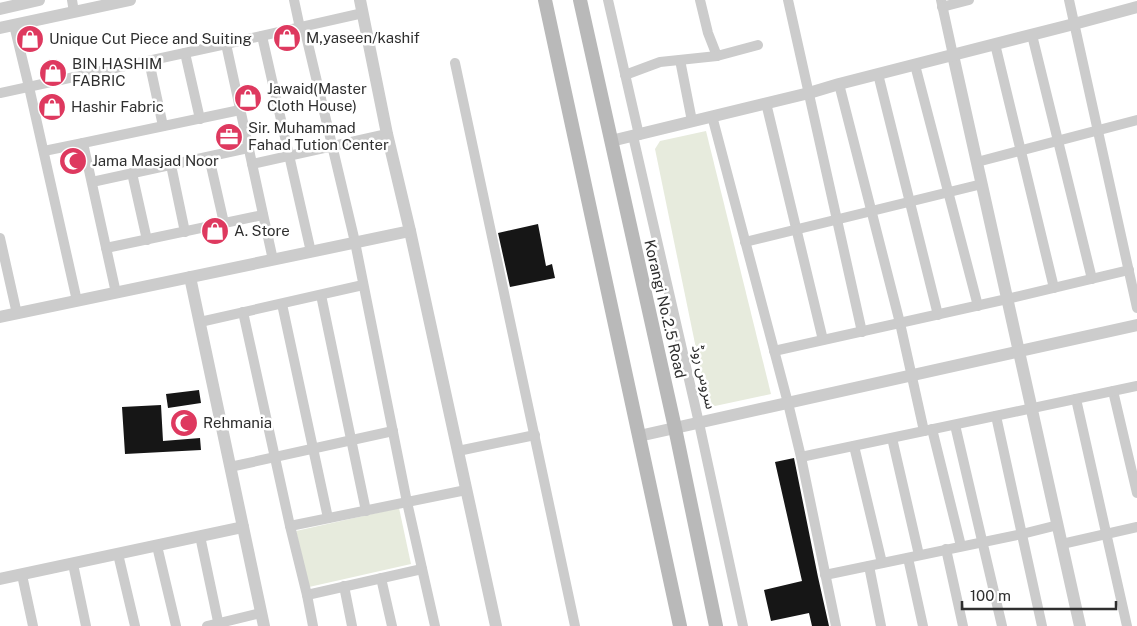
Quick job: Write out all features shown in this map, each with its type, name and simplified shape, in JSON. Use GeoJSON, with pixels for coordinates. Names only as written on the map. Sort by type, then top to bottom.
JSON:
{"type":"FeatureCollection","features":[{"type":"Feature","properties":{"kind":"main road"},"geometry":{"type":"LineString","coordinates":[[545,0],[680,626]]}},
{"type":"Feature","properties":{"kind":"main road","name":"Korangi No.2.5 Road"},"geometry":{"type":"LineString","coordinates":[[580,0],[675,428],[716,626]]}},
{"type":"Feature","properties":{"kind":"street"},"geometry":{"type":"LineString","coordinates":[[0,9],[39,0]]}},
{"type":"Feature","properties":{"kind":"street"},"geometry":{"type":"LineString","coordinates":[[0,28],[73,6],[130,0]]}},
{"type":"Feature","properties":{"kind":"street"},"geometry":{"type":"LineString","coordinates":[[294,0],[332,146],[364,286],[407,502],[435,626]]}},
{"type":"Feature","properties":{"kind":"street"},"geometry":{"type":"LineString","coordinates":[[360,0],[387,134],[496,626]]}},
{"type":"Feature","properties":{"kind":"street","name":"سروس روڈ"},"geometry":{"type":"LineString","coordinates":[[608,0],[743,626]]}},
{"type":"Feature","properties":{"kind":"street"},"geometry":{"type":"LineString","coordinates":[[700,0],[708,33],[717,56]]}},
{"type":"Feature","properties":{"kind":"street"},"geometry":{"type":"LineString","coordinates":[[788,0],[862,332]]}},
{"type":"Feature","properties":{"kind":"street"},"geometry":{"type":"LineString","coordinates":[[970,0],[941,3],[1080,626]]}},
{"type":"Feature","properties":{"kind":"street"},"geometry":{"type":"LineString","coordinates":[[1069,0],[1137,308]]}},
{"type":"Feature","properties":{"kind":"street"},"geometry":{"type":"LineString","coordinates":[[611,141],[809,93],[1137,7]]}},
{"type":"Feature","properties":{"kind":"street"},"geometry":{"type":"LineString","coordinates":[[0,93],[363,13]]}},
{"type":"Feature","properties":{"kind":"street"},"geometry":{"type":"LineString","coordinates":[[14,25],[30,87],[77,301]]}},
{"type":"Feature","properties":{"kind":"street"},"geometry":{"type":"LineString","coordinates":[[1032,35],[1092,279]]}},
{"type":"Feature","properties":{"kind":"street"},"geometry":{"type":"LineString","coordinates":[[262,36],[311,252]]}},
{"type":"Feature","properties":{"kind":"street"},"geometry":{"type":"LineString","coordinates":[[226,44],[273,260]]}},
{"type":"Feature","properties":{"kind":"street"},"geometry":{"type":"LineString","coordinates":[[995,44],[1054,288]]}},
{"type":"Feature","properties":{"kind":"street"},"geometry":{"type":"LineString","coordinates":[[625,75],[652,64],[717,56],[758,45]]}},
{"type":"Feature","properties":{"kind":"street"},"geometry":{"type":"LineString","coordinates":[[185,53],[200,119]]}},
{"type":"Feature","properties":{"kind":"street"},"geometry":{"type":"LineString","coordinates":[[680,60],[692,121]]}},
{"type":"Feature","properties":{"kind":"street"},"geometry":{"type":"LineString","coordinates":[[149,61],[162,126]]}},
{"type":"Feature","properties":{"kind":"street"},"geometry":{"type":"LineString","coordinates":[[455,63],[575,626]]}},
{"type":"Feature","properties":{"kind":"street"},"geometry":{"type":"LineString","coordinates":[[916,65],[978,306]]}},
{"type":"Feature","properties":{"kind":"street"},"geometry":{"type":"LineString","coordinates":[[878,74],[938,315]]}},
{"type":"Feature","properties":{"kind":"street"},"geometry":{"type":"LineString","coordinates":[[839,84],[900,323],[911,376],[961,546]]}},
{"type":"Feature","properties":{"kind":"street"},"geometry":{"type":"LineString","coordinates":[[766,102],[823,340]]}},
{"type":"Feature","properties":{"kind":"street"},"geometry":{"type":"LineString","coordinates":[[44,151],[240,110]]}},
{"type":"Feature","properties":{"kind":"street"},"geometry":{"type":"LineString","coordinates":[[712,116],[788,403],[836,626]]}},
{"type":"Feature","properties":{"kind":"street"},"geometry":{"type":"LineString","coordinates":[[977,162],[1137,120]]}},
{"type":"Feature","properties":{"kind":"street"},"geometry":{"type":"LineString","coordinates":[[252,164],[387,134]]}},
{"type":"Feature","properties":{"kind":"street"},"geometry":{"type":"LineString","coordinates":[[83,143],[116,293]]}},
{"type":"Feature","properties":{"kind":"street"},"geometry":{"type":"LineString","coordinates":[[92,182],[248,148]]}},
{"type":"Feature","properties":{"kind":"street"},"geometry":{"type":"LineString","coordinates":[[209,157],[224,224]]}},
{"type":"Feature","properties":{"kind":"street"},"geometry":{"type":"LineString","coordinates":[[171,165],[185,232]]}},
{"type":"Feature","properties":{"kind":"street"},"geometry":{"type":"LineString","coordinates":[[132,173],[147,240]]}},
{"type":"Feature","properties":{"kind":"street"},"geometry":{"type":"LineString","coordinates":[[745,242],[982,184]]}},
{"type":"Feature","properties":{"kind":"street"},"geometry":{"type":"LineString","coordinates":[[106,248],[263,215]]}},
{"type":"Feature","properties":{"kind":"street"},"geometry":{"type":"LineString","coordinates":[[0,318],[410,231]]}},
{"type":"Feature","properties":{"kind":"street"},"geometry":{"type":"LineString","coordinates":[[0,238],[16,314]]}},
{"type":"Feature","properties":{"kind":"street"},"geometry":{"type":"LineString","coordinates":[[774,351],[1007,300],[1129,270]]}},
{"type":"Feature","properties":{"kind":"street"},"geometry":{"type":"LineString","coordinates":[[190,277],[264,626]]}},
{"type":"Feature","properties":{"kind":"street"},"geometry":{"type":"LineString","coordinates":[[200,322],[364,286]]}},
{"type":"Feature","properties":{"kind":"street"},"geometry":{"type":"LineString","coordinates":[[321,295],[366,511]]}},
{"type":"Feature","properties":{"kind":"street"},"geometry":{"type":"LineString","coordinates":[[282,304],[328,518]]}},
{"type":"Feature","properties":{"kind":"street"},"geometry":{"type":"LineString","coordinates":[[243,312],[313,626]]}},
{"type":"Feature","properties":{"kind":"street"},"geometry":{"type":"LineString","coordinates":[[639,436],[1137,325]]}},
{"type":"Feature","properties":{"kind":"street"},"geometry":{"type":"LineString","coordinates":[[801,457],[1137,386]]}},
{"type":"Feature","properties":{"kind":"street"},"geometry":{"type":"LineString","coordinates":[[1113,391],[1137,493]]}},
{"type":"Feature","properties":{"kind":"street"},"geometry":{"type":"LineString","coordinates":[[1076,399],[1127,626]]}},
{"type":"Feature","properties":{"kind":"street"},"geometry":{"type":"LineString","coordinates":[[996,416],[1042,626]]}},
{"type":"Feature","properties":{"kind":"street"},"geometry":{"type":"LineString","coordinates":[[955,425],[1002,626]]}},
{"type":"Feature","properties":{"kind":"street"},"geometry":{"type":"LineString","coordinates":[[230,467],[393,431]]}},
{"type":"Feature","properties":{"kind":"street"},"geometry":{"type":"LineString","coordinates":[[458,452],[535,435]]}},
{"type":"Feature","properties":{"kind":"street"},"geometry":{"type":"LineString","coordinates":[[892,438],[919,555]]}},
{"type":"Feature","properties":{"kind":"street"},"geometry":{"type":"LineString","coordinates":[[854,446],[882,563]]}},
{"type":"Feature","properties":{"kind":"street"},"geometry":{"type":"LineString","coordinates":[[290,526],[466,490]]}},
{"type":"Feature","properties":{"kind":"street"},"geometry":{"type":"LineString","coordinates":[[825,575],[1058,525]]}},
{"type":"Feature","properties":{"kind":"street"},"geometry":{"type":"LineString","coordinates":[[0,579],[243,527]]}},
{"type":"Feature","properties":{"kind":"street"},"geometry":{"type":"LineString","coordinates":[[1062,544],[1137,527]]}},
{"type":"Feature","properties":{"kind":"street"},"geometry":{"type":"LineString","coordinates":[[200,536],[219,625]]}},
{"type":"Feature","properties":{"kind":"street"},"geometry":{"type":"LineString","coordinates":[[157,546],[176,626]]}},
{"type":"Feature","properties":{"kind":"street"},"geometry":{"type":"LineString","coordinates":[[946,549],[963,626]]}},
{"type":"Feature","properties":{"kind":"street"},"geometry":{"type":"LineString","coordinates":[[118,554],[135,626]]}},
{"type":"Feature","properties":{"kind":"street"},"geometry":{"type":"LineString","coordinates":[[908,558],[923,626]]}},
{"type":"Feature","properties":{"kind":"street"},"geometry":{"type":"LineString","coordinates":[[73,564],[86,626]]}},
{"type":"Feature","properties":{"kind":"street"},"geometry":{"type":"LineString","coordinates":[[869,566],[882,626]]}},
{"type":"Feature","properties":{"kind":"street"},"geometry":{"type":"LineString","coordinates":[[307,595],[422,569]]}},
{"type":"Feature","properties":{"kind":"street"},"geometry":{"type":"LineString","coordinates":[[22,575],[33,626]]}},
{"type":"Feature","properties":{"kind":"street"},"geometry":{"type":"LineString","coordinates":[[381,578],[392,626]]}},
{"type":"Feature","properties":{"kind":"street"},"geometry":{"type":"LineString","coordinates":[[344,586],[352,626]]}},
{"type":"Feature","properties":{"kind":"street"},"geometry":{"type":"LineString","coordinates":[[207,626],[219,625],[261,613]]}},
{"type":"Feature","properties":{"kind":"shaded area"},"geometry":{"type":"Polygon","coordinates":[[[706,131],[771,394],[715,406],[707,402],[655,149],[660,141],[706,131]]]}},
{"type":"Feature","properties":{"kind":"shaded area"},"geometry":{"type":"Polygon","coordinates":[[[399,508],[411,564],[309,587],[296,531],[399,508]]]}},
{"type":"Feature","properties":{"kind":"building"},"geometry":{"type":"Polygon","coordinates":[[[538,224],[546,266],[552,264],[555,278],[510,287],[498,233],[538,224]]]}},
{"type":"Feature","properties":{"kind":"building"},"geometry":{"type":"Polygon","coordinates":[[[199,390],[201,403],[168,408],[166,394],[199,390]]]}},
{"type":"Feature","properties":{"kind":"building"},"geometry":{"type":"Polygon","coordinates":[[[161,405],[163,441],[200,438],[201,450],[125,454],[122,407],[161,405]]]}},
{"type":"Feature","properties":{"kind":"building"},"geometry":{"type":"Polygon","coordinates":[[[794,458],[829,626],[812,626],[809,613],[771,621],[764,590],[802,581],[775,462],[794,458]]]}},
{"type":"Feature","properties":{"kind":"place","name":"M,yaseen/kashif"},"geometry":{"type":"Point","coordinates":[287,38]}},
{"type":"Feature","properties":{"kind":"place","name":"Unique Cut Piece and Suiting"},"geometry":{"type":"Point","coordinates":[30,39]}},
{"type":"Feature","properties":{"kind":"place","name":"BIN HASHIM FABRIC"},"geometry":{"type":"Point","coordinates":[53,73]}},
{"type":"Feature","properties":{"kind":"place","name":"Jawaid(Master Cloth House)"},"geometry":{"type":"Point","coordinates":[248,98]}},
{"type":"Feature","properties":{"kind":"place","name":"Hashir Fabric"},"geometry":{"type":"Point","coordinates":[52,107]}},
{"type":"Feature","properties":{"kind":"place","name":"Sir. Muhammad Fahad Tution Center"},"geometry":{"type":"Point","coordinates":[229,137]}},
{"type":"Feature","properties":{"kind":"place","name":"Jama Masjad Noor"},"geometry":{"type":"Point","coordinates":[73,161]}},
{"type":"Feature","properties":{"kind":"place","name":"A. Store"},"geometry":{"type":"Point","coordinates":[215,231]}},
{"type":"Feature","properties":{"kind":"place","name":"Rehmania"},"geometry":{"type":"Point","coordinates":[184,423]}}]}
